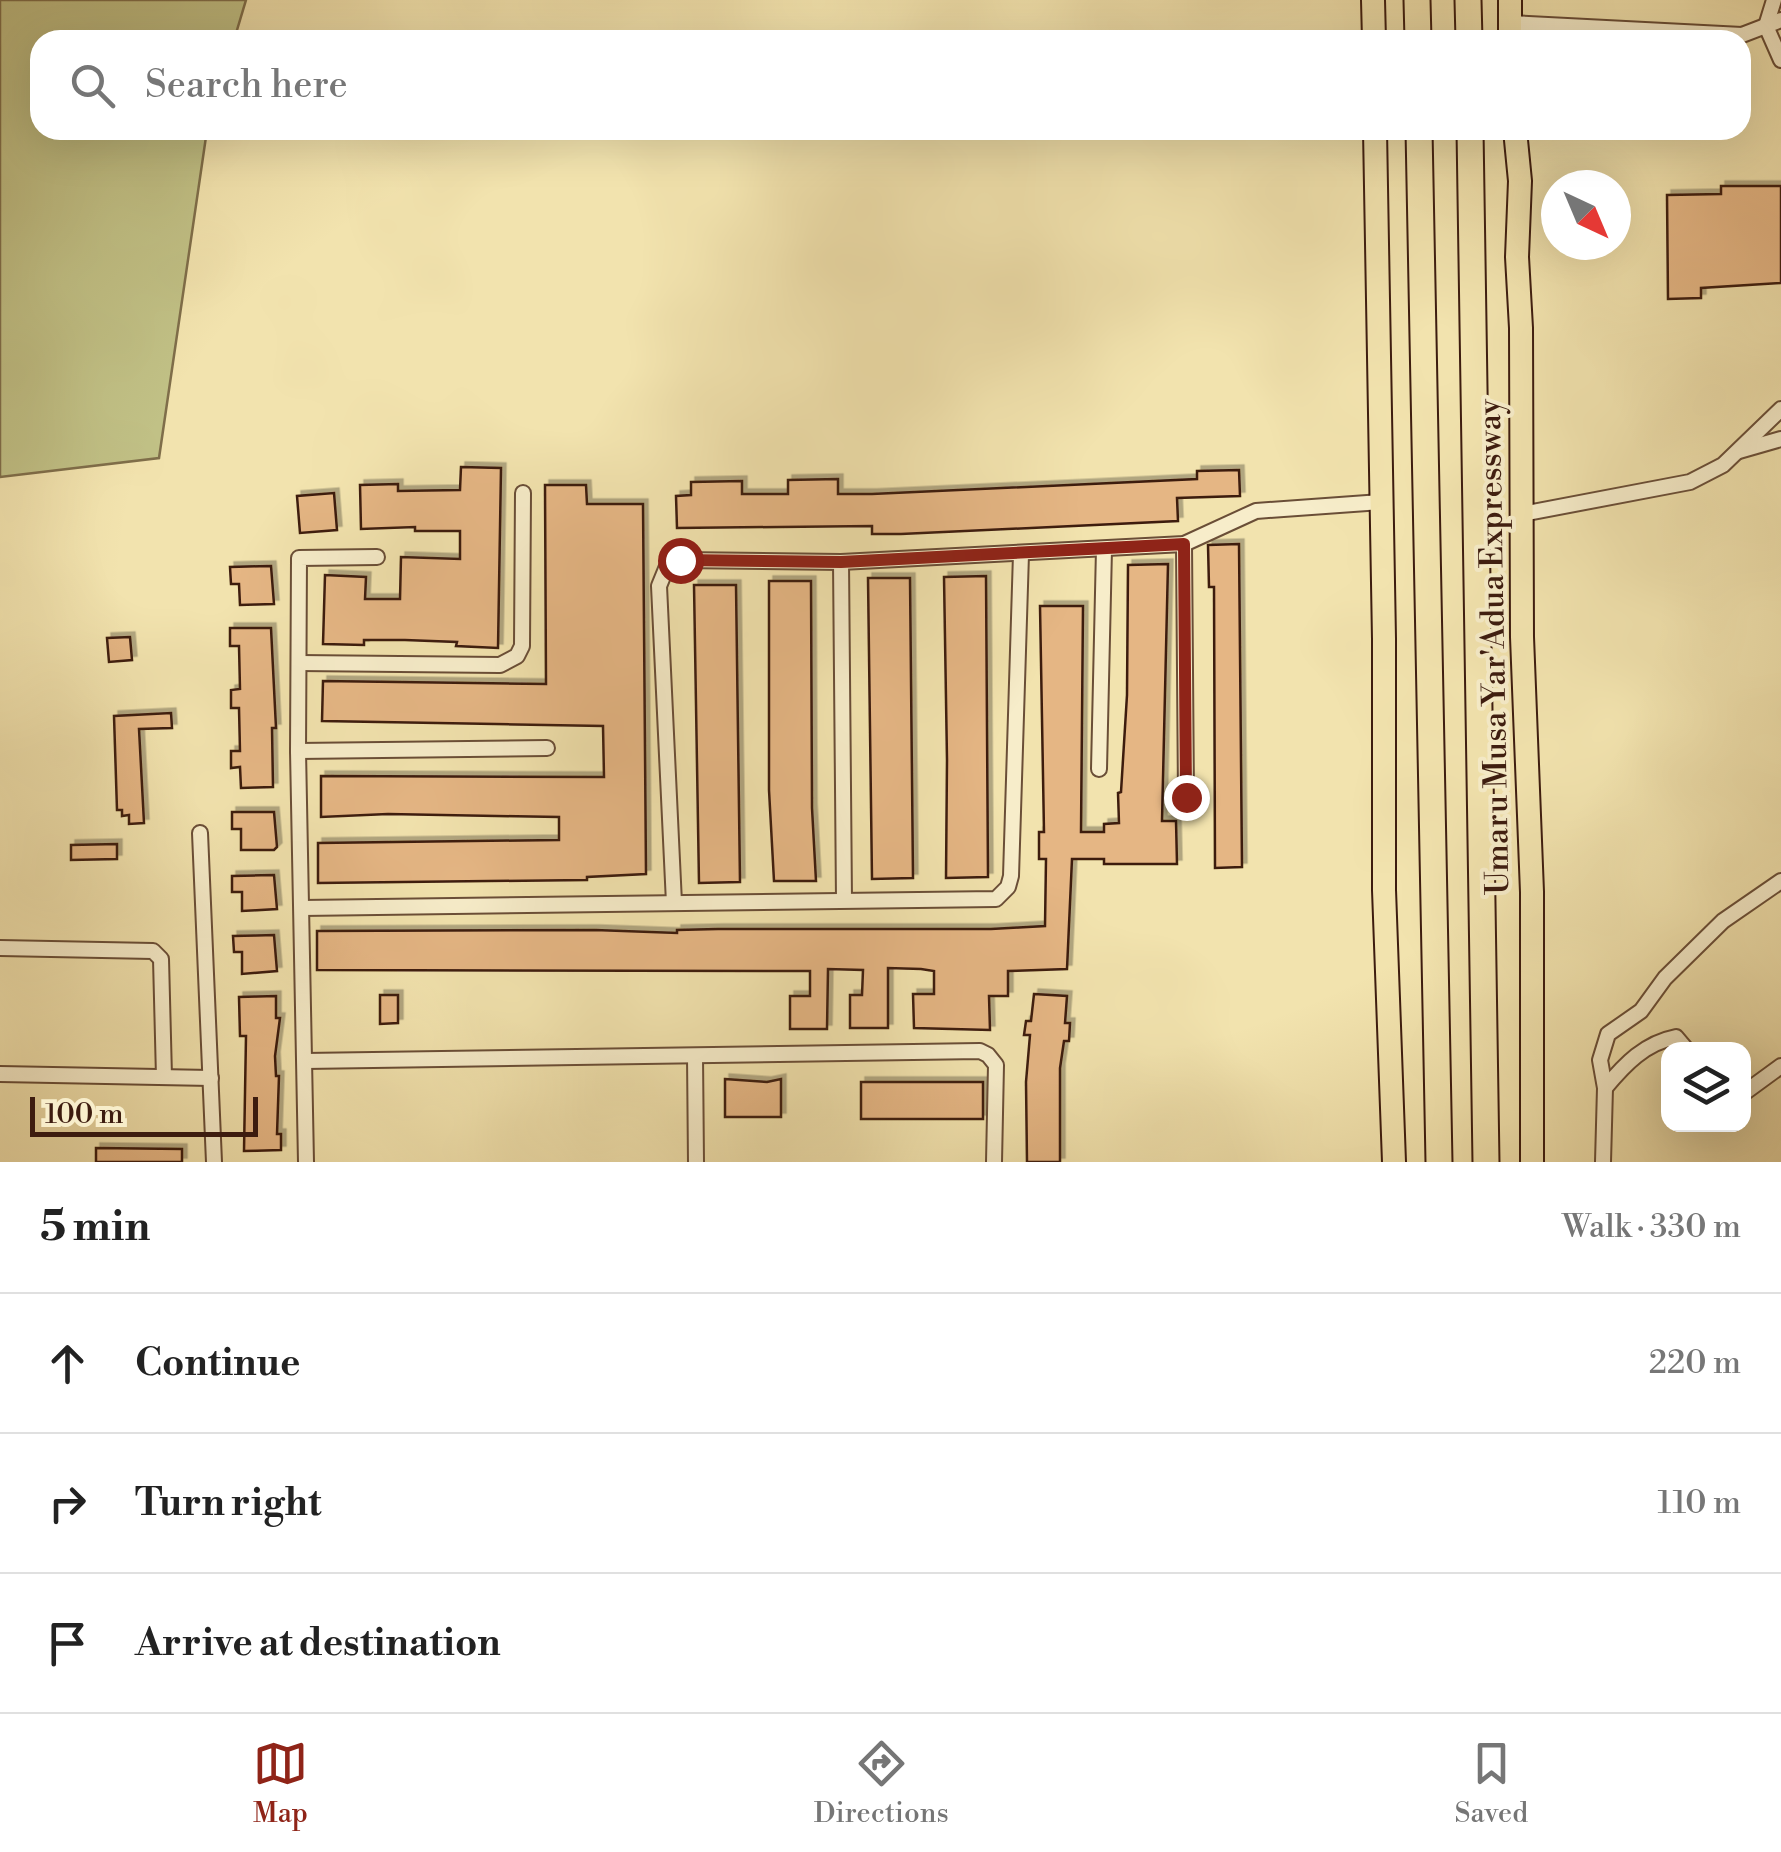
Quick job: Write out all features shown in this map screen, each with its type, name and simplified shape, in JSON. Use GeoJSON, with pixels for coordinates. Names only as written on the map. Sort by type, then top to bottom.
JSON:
{"type":"FeatureCollection","features":[{"type":"Feature","properties":{"kind":"highway"},"geometry":{"type":"LineString","coordinates":[[1373,0],[1374,30]]}},
{"type":"Feature","properties":{"kind":"highway"},"geometry":{"type":"LineString","coordinates":[[1417,0],[1418,30]]}},
{"type":"Feature","properties":{"kind":"highway"},"geometry":{"type":"LineString","coordinates":[[1468,0],[1469,30]]}},
{"type":"Feature","properties":{"kind":"highway"},"geometry":{"type":"LineString","coordinates":[[1375,140],[1384,890],[1394,1162]]}},
{"type":"Feature","properties":{"kind":"highway","name":"Umaru Musa Yar'Adua Expressway"},"geometry":{"type":"LineString","coordinates":[[1419,140],[1439,1162]]}},
{"type":"Feature","properties":{"kind":"highway","name":"Umaru Musa Yar'Adua Expressway"},"geometry":{"type":"LineString","coordinates":[[1470,140],[1486,1162]]}},
{"type":"Feature","properties":{"kind":"highway","name":"Umaru Musa Yar'Adua Expressway"},"geometry":{"type":"LineString","coordinates":[[1516,140],[1520,182],[1517,257],[1521,328],[1522,637],[1532,892],[1532,1162]]}},
{"type":"Feature","properties":{"kind":"street"},"geometry":{"type":"LineString","coordinates":[[1774,0],[1781,58]]}},
{"type":"Feature","properties":{"kind":"street"},"geometry":{"type":"LineString","coordinates":[[1509,21],[1670,30]]}},
{"type":"Feature","properties":{"kind":"street"},"geometry":{"type":"LineString","coordinates":[[1522,514],[1690,482],[1711,473],[1739,451],[1781,409]]}},
{"type":"Feature","properties":{"kind":"street"},"geometry":{"type":"LineString","coordinates":[[1739,451],[1781,439]]}},
{"type":"Feature","properties":{"kind":"street"},"geometry":{"type":"LineString","coordinates":[[299,663],[500,665],[517,656],[522,646],[523,493]]}},
{"type":"Feature","properties":{"kind":"street"},"geometry":{"type":"LineString","coordinates":[[674,902],[659,586],[668,564],[680,560],[841,562],[1184,544],[1256,511],[1381,502]]}},
{"type":"Feature","properties":{"kind":"street"},"geometry":{"type":"LineString","coordinates":[[1184,544],[1186,797]]}},
{"type":"Feature","properties":{"kind":"street"},"geometry":{"type":"LineString","coordinates":[[1099,768],[1104,549]]}},
{"type":"Feature","properties":{"kind":"street"},"geometry":{"type":"LineString","coordinates":[[302,908],[996,900],[1008,886],[1020,554]]}},
{"type":"Feature","properties":{"kind":"street"},"geometry":{"type":"LineString","coordinates":[[306,1162],[298,751],[300,558],[377,556]]}},
{"type":"Feature","properties":{"kind":"street"},"geometry":{"type":"LineString","coordinates":[[841,562],[844,900]]}},
{"type":"Feature","properties":{"kind":"street"},"geometry":{"type":"LineString","coordinates":[[298,751],[547,748]]}},
{"type":"Feature","properties":{"kind":"street"},"geometry":{"type":"LineString","coordinates":[[200,833],[214,1162]]}},
{"type":"Feature","properties":{"kind":"street"},"geometry":{"type":"LineString","coordinates":[[1603,1162],[1605,1088],[1600,1060],[1608,1034],[1641,1012],[1665,978],[1723,921],[1781,880]]}},
{"type":"Feature","properties":{"kind":"street"},"geometry":{"type":"LineString","coordinates":[[0,948],[153,951],[161,959],[164,1077]]}},
{"type":"Feature","properties":{"kind":"street"},"geometry":{"type":"LineString","coordinates":[[1605,1088],[1625,1064],[1657,1040],[1676,1037],[1680,1042]]}},
{"type":"Feature","properties":{"kind":"street"},"geometry":{"type":"LineString","coordinates":[[305,1061],[980,1052],[996,1065],[994,1162]]}},
{"type":"Feature","properties":{"kind":"street"},"geometry":{"type":"LineString","coordinates":[[695,1056],[696,1162]]}},
{"type":"Feature","properties":{"kind":"street"},"geometry":{"type":"LineString","coordinates":[[1751,1088],[1781,1066]]}},
{"type":"Feature","properties":{"kind":"street"},"geometry":{"type":"LineString","coordinates":[[0,1074],[212,1078]]}},
{"type":"Feature","properties":{"kind":"green space"},"geometry":{"type":"Polygon","coordinates":[[[0,0],[246,0],[237,30],[30,30],[30,140],[206,140],[159,458],[0,477],[0,0]]]}},
{"type":"Feature","properties":{"kind":"building"},"geometry":{"type":"Polygon","coordinates":[[[1721,186],[1781,186],[1781,283],[1701,288],[1701,298],[1668,299],[1667,195],[1721,194],[1721,186]]]}},
{"type":"Feature","properties":{"kind":"building"},"geometry":{"type":"Polygon","coordinates":[[[461,467],[501,468],[498,648],[405,640],[323,644],[325,575],[366,577],[365,599],[400,599],[401,557],[460,559],[460,531],[415,531],[415,527],[361,529],[360,485],[398,484],[398,491],[460,490],[461,467]]]}},
{"type":"Feature","properties":{"kind":"building"},"geometry":{"type":"Polygon","coordinates":[[[1239,470],[1240,496],[1177,498],[1178,521],[901,534],[872,534],[872,526],[677,528],[676,496],[691,495],[691,482],[742,481],[742,494],[788,494],[788,480],[838,479],[838,494],[872,494],[1197,479],[1197,471],[1239,470]]]}},
{"type":"Feature","properties":{"kind":"building"},"geometry":{"type":"Polygon","coordinates":[[[545,485],[586,485],[587,504],[643,504],[646,874],[587,880],[318,883],[318,843],[559,840],[559,817],[321,817],[321,776],[604,777],[603,726],[322,721],[323,681],[546,684],[545,485]]]}},
{"type":"Feature","properties":{"kind":"building"},"geometry":{"type":"Polygon","coordinates":[[[334,493],[337,530],[300,533],[297,496],[334,493]]]}},
{"type":"Feature","properties":{"kind":"building"},"geometry":{"type":"Polygon","coordinates":[[[1239,544],[1242,867],[1215,868],[1214,587],[1209,587],[1208,545],[1239,544]]]}},
{"type":"Feature","properties":{"kind":"building"},"geometry":{"type":"Polygon","coordinates":[[[1168,564],[1162,821],[1176,821],[1177,864],[1104,864],[1104,859],[1072,859],[1067,969],[1008,971],[1008,996],[989,996],[990,1030],[914,1028],[913,994],[934,994],[934,971],[921,969],[888,968],[888,1028],[850,1028],[850,995],[862,995],[863,970],[828,969],[827,1029],[790,1029],[790,996],[810,996],[810,971],[317,970],[317,931],[677,933],[718,929],[1045,926],[1046,859],[1039,859],[1039,832],[1044,832],[1040,606],[1083,606],[1081,832],[1104,832],[1104,824],[1119,823],[1127,695],[1128,565],[1168,564]]]}},
{"type":"Feature","properties":{"kind":"building"},"geometry":{"type":"Polygon","coordinates":[[[271,566],[274,604],[240,605],[239,584],[231,584],[230,567],[271,566]]]}},
{"type":"Feature","properties":{"kind":"building"},"geometry":{"type":"Polygon","coordinates":[[[986,576],[988,877],[946,878],[944,577],[986,576]]]}},
{"type":"Feature","properties":{"kind":"building"},"geometry":{"type":"Polygon","coordinates":[[[868,578],[910,578],[913,878],[872,879],[868,578]]]}},
{"type":"Feature","properties":{"kind":"building"},"geometry":{"type":"Polygon","coordinates":[[[769,581],[811,581],[816,881],[774,881],[769,790],[769,581]]]}},
{"type":"Feature","properties":{"kind":"building"},"geometry":{"type":"Polygon","coordinates":[[[694,585],[736,585],[740,882],[699,883],[694,585]]]}},
{"type":"Feature","properties":{"kind":"building"},"geometry":{"type":"Polygon","coordinates":[[[230,628],[271,628],[276,728],[272,728],[273,787],[241,788],[240,767],[231,768],[231,751],[240,751],[239,708],[231,708],[231,690],[240,689],[239,646],[230,646],[230,628]]]}},
{"type":"Feature","properties":{"kind":"building"},"geometry":{"type":"Polygon","coordinates":[[[130,637],[132,660],[109,662],[107,638],[130,637]]]}},
{"type":"Feature","properties":{"kind":"building"},"geometry":{"type":"Polygon","coordinates":[[[171,713],[172,728],[139,729],[144,823],[129,824],[129,815],[122,816],[122,810],[117,810],[114,716],[171,713]]]}},
{"type":"Feature","properties":{"kind":"building"},"geometry":{"type":"Polygon","coordinates":[[[232,812],[274,812],[277,847],[241,850],[241,829],[232,829],[232,812]]]}},
{"type":"Feature","properties":{"kind":"building"},"geometry":{"type":"Polygon","coordinates":[[[117,844],[117,859],[71,860],[71,845],[117,844]]]}},
{"type":"Feature","properties":{"kind":"building"},"geometry":{"type":"Polygon","coordinates":[[[274,875],[277,909],[242,911],[242,892],[232,892],[232,876],[274,875]]]}},
{"type":"Feature","properties":{"kind":"building"},"geometry":{"type":"Polygon","coordinates":[[[274,935],[277,971],[242,974],[242,952],[234,952],[233,936],[274,935]]]}},
{"type":"Feature","properties":{"kind":"building"},"geometry":{"type":"Polygon","coordinates":[[[1034,994],[1067,996],[1065,1023],[1070,1023],[1060,1068],[1060,1162],[1027,1162],[1030,1035],[1024,1035],[1026,1021],[1031,1021],[1034,994]]]}},
{"type":"Feature","properties":{"kind":"building"},"geometry":{"type":"Polygon","coordinates":[[[380,995],[398,995],[398,1023],[380,1024],[380,995]]]}},
{"type":"Feature","properties":{"kind":"building"},"geometry":{"type":"Polygon","coordinates":[[[276,996],[276,1018],[280,1018],[275,1056],[279,1076],[277,1134],[281,1134],[281,1150],[244,1151],[246,1036],[240,1036],[239,997],[276,996]]]}},
{"type":"Feature","properties":{"kind":"building"},"geometry":{"type":"Polygon","coordinates":[[[725,1079],[781,1079],[781,1117],[725,1117],[725,1079]]]}},
{"type":"Feature","properties":{"kind":"building"},"geometry":{"type":"Polygon","coordinates":[[[861,1082],[983,1082],[983,1119],[861,1119],[861,1082]]]}},
{"type":"Feature","properties":{"kind":"building"},"geometry":{"type":"Polygon","coordinates":[[[96,1148],[182,1149],[182,1162],[96,1162],[96,1148]]]}},
{"type":"Feature","properties":{"kind":"route"},"geometry":{"type":"LineString","coordinates":[[680,560],[841,562],[1184,544],[1186,797]]}}]}
